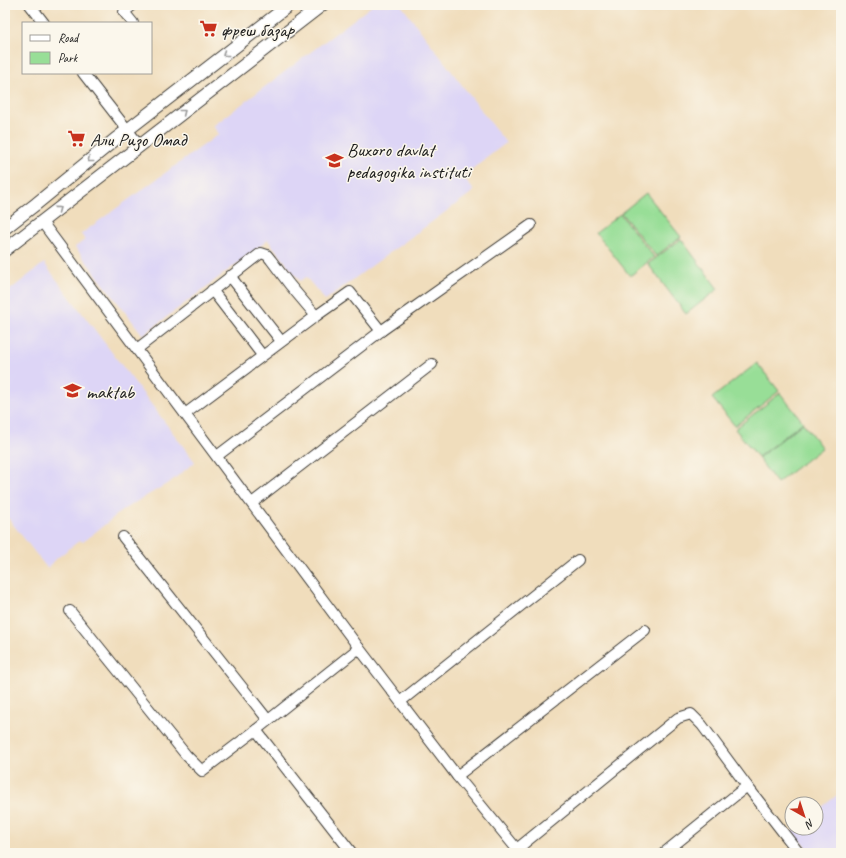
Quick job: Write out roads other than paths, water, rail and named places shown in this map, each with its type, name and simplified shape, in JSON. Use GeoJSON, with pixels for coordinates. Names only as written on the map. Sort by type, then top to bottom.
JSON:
{"type":"FeatureCollection","features":[{"type":"Feature","properties":{"kind":"main road"},"geometry":{"type":"LineString","coordinates":[[5,228],[289,5]]}},
{"type":"Feature","properties":{"kind":"main road"},"geometry":{"type":"LineString","coordinates":[[5,250],[322,5]]}},
{"type":"Feature","properties":{"kind":"street"},"geometry":{"type":"LineString","coordinates":[[30,5],[43,22]]}},
{"type":"Feature","properties":{"kind":"street"},"geometry":{"type":"LineString","coordinates":[[132,22],[124,12],[133,5]]}},
{"type":"Feature","properties":{"kind":"street"},"geometry":{"type":"LineString","coordinates":[[84,74],[140,146]]}},
{"type":"Feature","properties":{"kind":"street"},"geometry":{"type":"LineString","coordinates":[[42,222],[359,648],[457,776],[519,851],[678,718],[691,714],[702,725],[799,853]]}},
{"type":"Feature","properties":{"kind":"street"},"geometry":{"type":"LineString","coordinates":[[217,456],[381,331],[531,225]]}},
{"type":"Feature","properties":{"kind":"street"},"geometry":{"type":"LineString","coordinates":[[137,349],[261,253],[267,255],[316,316]]}},
{"type":"Feature","properties":{"kind":"street"},"geometry":{"type":"LineString","coordinates":[[230,276],[281,341]]}},
{"type":"Feature","properties":{"kind":"street"},"geometry":{"type":"LineString","coordinates":[[212,290],[262,355]]}},
{"type":"Feature","properties":{"kind":"street"},"geometry":{"type":"LineString","coordinates":[[185,414],[262,355],[350,292],[381,331]]}},
{"type":"Feature","properties":{"kind":"street"},"geometry":{"type":"LineString","coordinates":[[252,503],[432,364]]}},
{"type":"Feature","properties":{"kind":"street"},"geometry":{"type":"LineString","coordinates":[[123,537],[268,720]]}},
{"type":"Feature","properties":{"kind":"street"},"geometry":{"type":"LineString","coordinates":[[401,701],[578,560]]}},
{"type":"Feature","properties":{"kind":"street"},"geometry":{"type":"LineString","coordinates":[[70,610],[186,755],[202,771],[359,648]]}},
{"type":"Feature","properties":{"kind":"street"},"geometry":{"type":"LineString","coordinates":[[457,776],[645,630]]}},
{"type":"Feature","properties":{"kind":"street"},"geometry":{"type":"LineString","coordinates":[[256,730],[352,853]]}},
{"type":"Feature","properties":{"kind":"street"},"geometry":{"type":"LineString","coordinates":[[664,853],[747,786]]}},
{"type":"Feature","properties":{"kind":"place","name":"фреш базар"},"geometry":{"type":"Point","coordinates":[208,29]}},
{"type":"Feature","properties":{"kind":"place","name":"Али Ризо Омад"},"geometry":{"type":"Point","coordinates":[77,139]}},
{"type":"Feature","properties":{"kind":"place","name":"Buxoro davlat pedagogika instituti"},"geometry":{"type":"Point","coordinates":[334,160]}},
{"type":"Feature","properties":{"kind":"place","name":"maktab"},"geometry":{"type":"Point","coordinates":[73,391]}}]}
